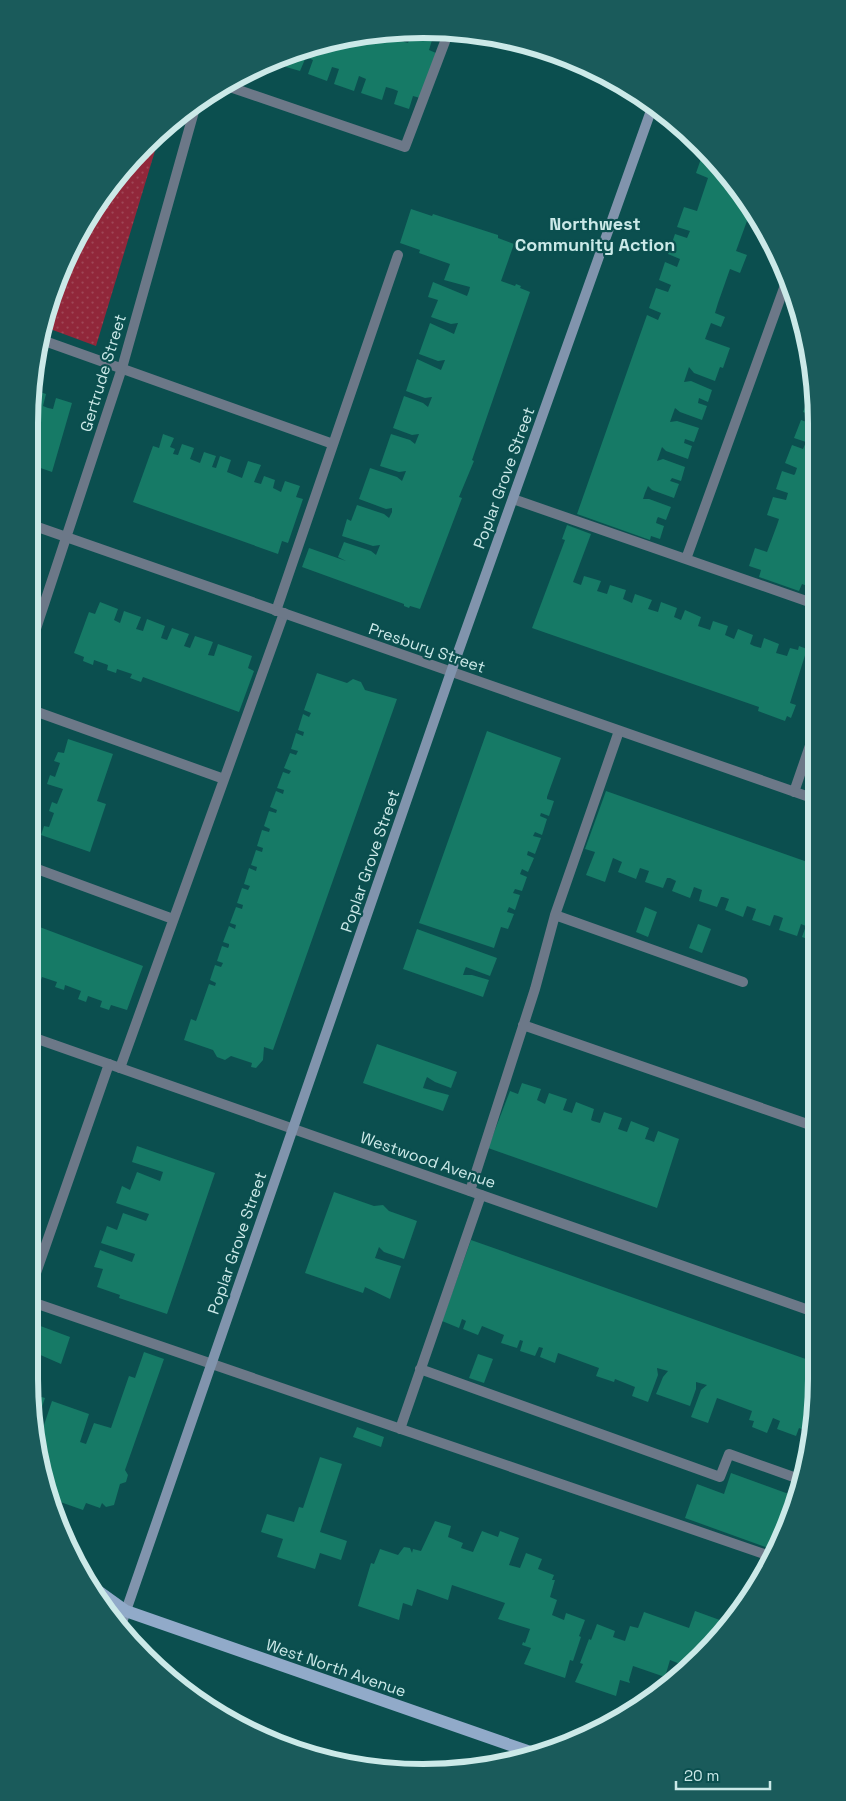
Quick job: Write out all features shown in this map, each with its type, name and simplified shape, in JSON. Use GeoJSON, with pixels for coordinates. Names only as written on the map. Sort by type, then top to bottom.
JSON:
{"type":"FeatureCollection","features":[{"type":"Feature","properties":{"kind":"main road","name":"West North Avenue"},"geometry":{"type":"LineString","coordinates":[[105,1596],[126,1611],[524,1750]]}},
{"type":"Feature","properties":{"kind":"main road","name":"West North Avenue"},"geometry":{"type":"LineString","coordinates":[[116,1612],[126,1611]]}},
{"type":"Feature","properties":{"kind":"street"},"geometry":{"type":"LineString","coordinates":[[233,87],[405,148],[446,38]]}},
{"type":"Feature","properties":{"kind":"street","name":"Poplar Grove Street"},"geometry":{"type":"LineString","coordinates":[[123,1620],[451,672],[650,112]]}},
{"type":"Feature","properties":{"kind":"street","name":"Gertrude Street"},"geometry":{"type":"LineString","coordinates":[[38,623],[122,368],[192,114]]}},
{"type":"Feature","properties":{"kind":"street"},"geometry":{"type":"LineString","coordinates":[[120,1068],[224,778],[280,612],[333,444],[398,255]]}},
{"type":"Feature","properties":{"kind":"street"},"geometry":{"type":"LineString","coordinates":[[686,559],[786,294]]}},
{"type":"Feature","properties":{"kind":"street"},"geometry":{"type":"LineString","coordinates":[[47,342],[333,444]]}},
{"type":"Feature","properties":{"kind":"street"},"geometry":{"type":"LineString","coordinates":[[513,499],[808,602]]}},
{"type":"Feature","properties":{"kind":"street","name":"Presbury Street"},"geometry":{"type":"LineString","coordinates":[[38,527],[808,797]]}},
{"type":"Feature","properties":{"kind":"street"},"geometry":{"type":"LineString","coordinates":[[38,712],[224,778]]}},
{"type":"Feature","properties":{"kind":"street"},"geometry":{"type":"LineString","coordinates":[[470,1191],[523,1025],[555,915],[619,731]]}},
{"type":"Feature","properties":{"kind":"street"},"geometry":{"type":"LineString","coordinates":[[794,792],[808,751]]}},
{"type":"Feature","properties":{"kind":"street"},"geometry":{"type":"LineString","coordinates":[[38,869],[173,919]]}},
{"type":"Feature","properties":{"kind":"street"},"geometry":{"type":"LineString","coordinates":[[555,915],[743,982]]}},
{"type":"Feature","properties":{"kind":"street"},"geometry":{"type":"LineString","coordinates":[[523,1025],[808,1124]]}},
{"type":"Feature","properties":{"kind":"street","name":"Westwood Avenue"},"geometry":{"type":"LineString","coordinates":[[38,1039],[808,1310]]}},
{"type":"Feature","properties":{"kind":"street"},"geometry":{"type":"LineString","coordinates":[[38,1267],[108,1064]]}},
{"type":"Feature","properties":{"kind":"street"},"geometry":{"type":"LineString","coordinates":[[400,1429],[480,1195]]}},
{"type":"Feature","properties":{"kind":"street"},"geometry":{"type":"LineString","coordinates":[[38,1303],[766,1555]]}},
{"type":"Feature","properties":{"kind":"street"},"geometry":{"type":"LineString","coordinates":[[420,1369],[720,1477],[729,1454],[795,1478]]}},
{"type":"Feature","properties":{"kind":"shaded area"},"geometry":{"type":"Polygon","coordinates":[[[157,144],[96,346],[50,329],[58,299],[77,252],[102,209],[133,169],[157,144]]]}},
{"type":"Feature","properties":{"kind":"building"},"geometry":{"type":"Polygon","coordinates":[[[398,38],[402,38],[401,41],[408,43],[410,38],[433,38],[429,50],[436,53],[420,98],[413,96],[409,109],[394,104],[398,91],[393,89],[386,87],[382,100],[361,93],[366,79],[359,76],[354,91],[334,84],[339,69],[332,67],[327,81],[308,74],[313,60],[306,57],[300,71],[286,67],[288,62],[299,58],[348,45],[398,38]]]}},
{"type":"Feature","properties":{"kind":"building"},"geometry":{"type":"Polygon","coordinates":[[[702,156],[744,209],[749,216],[736,251],[747,255],[740,273],[730,269],[715,313],[725,317],[721,327],[711,323],[705,339],[730,348],[723,368],[720,367],[715,381],[694,373],[689,367],[684,382],[691,381],[712,390],[708,402],[699,398],[698,403],[707,406],[702,420],[680,412],[675,408],[670,422],[677,421],[699,428],[694,442],[685,439],[684,443],[692,446],[688,459],[666,451],[662,447],[657,461],[663,459],[685,467],[681,481],[672,478],[670,481],[679,484],[674,498],[652,490],[648,486],[645,493],[643,499],[649,499],[671,507],[666,520],[658,517],[657,519],[656,523],[664,526],[660,539],[651,536],[650,540],[577,514],[647,315],[658,320],[661,313],[649,308],[656,288],[668,292],[671,285],[659,280],[665,262],[677,267],[680,259],[668,254],[675,234],[687,238],[690,231],[677,227],[684,207],[697,211],[708,178],[696,173],[702,156]]]}},
{"type":"Feature","properties":{"kind":"building"},"geometry":{"type":"Polygon","coordinates":[[[411,209],[432,216],[433,214],[498,235],[498,238],[514,244],[501,281],[515,286],[516,284],[530,292],[472,460],[474,461],[459,497],[462,498],[420,609],[410,606],[409,608],[404,606],[404,604],[302,567],[309,548],[346,561],[338,557],[344,542],[371,551],[376,555],[380,545],[373,546],[342,536],[347,519],[351,521],[357,505],[384,514],[389,518],[392,508],[386,509],[359,499],[370,468],[397,477],[402,481],[406,471],[399,472],[380,466],[391,434],[410,440],[415,444],[419,434],[412,435],[393,428],[404,396],[423,403],[428,407],[432,397],[425,398],[406,391],[417,359],[441,370],[445,360],[438,361],[419,354],[430,323],[454,334],[458,323],[451,324],[431,317],[438,300],[428,297],[433,282],[467,296],[469,291],[470,287],[444,280],[450,264],[419,253],[420,250],[400,243],[411,209]]]}},
{"type":"Feature","properties":{"kind":"building"},"geometry":{"type":"Polygon","coordinates":[[[39,392],[46,394],[43,406],[48,408],[53,409],[56,398],[72,403],[52,472],[38,467],[39,392]]]}},
{"type":"Feature","properties":{"kind":"building"},"geometry":{"type":"Polygon","coordinates":[[[808,399],[808,414],[803,412],[808,399]]]}},
{"type":"Feature","properties":{"kind":"building"},"geometry":{"type":"Polygon","coordinates":[[[801,420],[808,423],[808,586],[802,584],[799,591],[759,577],[761,570],[749,566],[755,548],[767,552],[777,525],[779,519],[767,515],[773,497],[786,500],[788,493],[776,489],[782,471],[795,474],[797,468],[785,463],[792,445],[803,449],[806,442],[794,438],[801,420]]]}},
{"type":"Feature","properties":{"kind":"building"},"geometry":{"type":"Polygon","coordinates":[[[163,434],[174,438],[170,447],[175,449],[173,454],[178,455],[182,444],[194,448],[190,459],[200,463],[204,452],[216,456],[212,467],[216,468],[220,456],[231,460],[227,472],[242,478],[248,461],[261,465],[254,482],[261,484],[264,476],[275,480],[273,488],[281,492],[285,481],[300,486],[296,497],[303,499],[288,543],[282,541],[278,554],[133,502],[153,446],[159,448],[163,434]]]}},
{"type":"Feature","properties":{"kind":"building"},"geometry":{"type":"Polygon","coordinates":[[[567,525],[591,534],[573,582],[581,585],[584,576],[601,581],[597,591],[607,594],[610,585],[626,590],[623,599],[632,603],[635,594],[652,600],[648,609],[658,612],[661,602],[677,608],[674,617],[681,620],[685,610],[701,617],[698,626],[710,630],[713,621],[728,626],[725,635],[734,639],[738,629],[753,635],[750,644],[754,646],[761,648],[764,638],[779,644],[776,653],[787,656],[790,648],[798,650],[799,646],[807,649],[790,703],[796,705],[791,718],[787,716],[785,721],[758,711],[759,707],[532,628],[565,540],[562,539],[567,525]]]}},
{"type":"Feature","properties":{"kind":"building"},"geometry":{"type":"Polygon","coordinates":[[[100,602],[118,609],[114,620],[120,623],[124,611],[141,617],[136,629],[143,631],[147,619],[165,626],[161,638],[167,640],[172,628],[189,634],[184,646],[190,648],[195,636],[213,642],[208,655],[214,656],[218,644],[252,656],[248,668],[254,671],[239,712],[143,677],[141,682],[130,678],[132,674],[117,669],[116,673],[107,670],[108,665],[94,660],[93,665],[83,661],[84,657],[74,653],[89,612],[95,614],[100,602]]]}},
{"type":"Feature","properties":{"kind":"building"},"geometry":{"type":"Polygon","coordinates":[[[317,673],[347,683],[353,679],[361,682],[365,690],[397,699],[273,1050],[264,1047],[263,1060],[256,1068],[251,1067],[252,1063],[231,1056],[225,1060],[217,1057],[213,1050],[184,1040],[191,1019],[196,1021],[209,984],[215,986],[216,983],[210,980],[215,965],[221,967],[223,963],[217,961],[222,946],[228,948],[229,946],[229,944],[223,942],[229,926],[235,929],[236,925],[230,923],[236,907],[242,909],[243,905],[237,903],[242,888],[248,890],[250,886],[244,884],[249,868],[256,871],[257,867],[251,865],[256,850],[262,852],[263,848],[257,846],[262,830],[269,832],[270,829],[264,826],[269,811],[276,813],[277,810],[270,807],[276,791],[283,794],[284,790],[277,788],[283,772],[289,774],[291,771],[284,768],[290,753],[296,755],[298,751],[291,749],[296,733],[303,736],[304,732],[298,730],[303,714],[309,717],[311,713],[304,710],[317,673]]]}},
{"type":"Feature","properties":{"kind":"building"},"geometry":{"type":"Polygon","coordinates":[[[487,731],[561,758],[547,797],[547,799],[554,801],[549,816],[541,813],[540,816],[547,819],[542,835],[535,832],[533,836],[541,838],[535,854],[528,851],[527,855],[534,858],[528,872],[522,869],[520,874],[527,877],[522,891],[515,889],[513,893],[520,895],[515,910],[509,907],[507,912],[514,914],[508,929],[501,927],[494,948],[419,923],[487,731]]]}},
{"type":"Feature","properties":{"kind":"building"},"geometry":{"type":"Polygon","coordinates":[[[68,739],[113,754],[97,801],[106,804],[90,852],[41,835],[44,826],[49,827],[54,813],[49,811],[52,802],[57,804],[63,789],[47,784],[50,775],[55,777],[60,763],[54,761],[58,752],[64,753],[68,739]]]}},
{"type":"Feature","properties":{"kind":"building"},"geometry":{"type":"Polygon","coordinates":[[[606,791],[808,862],[808,939],[802,937],[806,926],[801,924],[797,936],[779,930],[783,918],[774,915],[770,926],[752,920],[756,909],[747,906],[743,917],[725,910],[729,899],[721,897],[717,907],[699,901],[702,890],[694,887],[690,898],[672,891],[676,881],[670,878],[667,878],[663,888],[645,882],[649,871],[640,868],[636,879],[618,872],[622,862],[613,858],[605,882],[586,875],[595,852],[585,849],[606,791]]]}},
{"type":"Feature","properties":{"kind":"building"},"geometry":{"type":"Polygon","coordinates":[[[645,907],[657,912],[648,937],[636,932],[645,907]]]}},
{"type":"Feature","properties":{"kind":"building"},"geometry":{"type":"Polygon","coordinates":[[[698,924],[711,929],[702,953],[689,948],[698,924]]]}},
{"type":"Feature","properties":{"kind":"building"},"geometry":{"type":"Polygon","coordinates":[[[38,926],[143,966],[127,1010],[111,1005],[109,1010],[100,1007],[102,1001],[88,996],[86,1002],[78,999],[81,991],[65,985],[64,990],[55,987],[57,982],[42,977],[40,983],[38,982],[38,926]]]}},
{"type":"Feature","properties":{"kind":"building"},"geometry":{"type":"Polygon","coordinates":[[[417,929],[497,958],[490,976],[466,967],[465,969],[463,975],[472,975],[489,980],[483,997],[403,969],[417,929]]]}},
{"type":"Feature","properties":{"kind":"building"},"geometry":{"type":"Polygon","coordinates":[[[377,1044],[457,1072],[451,1088],[427,1077],[425,1082],[423,1088],[449,1095],[443,1111],[363,1083],[377,1044]]]}},
{"type":"Feature","properties":{"kind":"building"},"geometry":{"type":"Polygon","coordinates":[[[522,1083],[541,1089],[537,1100],[545,1104],[549,1093],[567,1099],[563,1110],[572,1113],[576,1102],[594,1109],[591,1120],[593,1121],[600,1123],[604,1112],[622,1118],[618,1129],[627,1132],[631,1121],[649,1128],[645,1139],[654,1142],[658,1131],[679,1139],[657,1208],[488,1148],[510,1091],[518,1094],[522,1083]]]}},
{"type":"Feature","properties":{"kind":"building"},"geometry":{"type":"Polygon","coordinates":[[[137,1146],[215,1173],[167,1314],[119,1298],[120,1295],[97,1287],[103,1269],[94,1267],[100,1250],[132,1262],[135,1254],[101,1243],[107,1226],[117,1230],[123,1213],[146,1221],[149,1214],[116,1203],[122,1186],[130,1190],[137,1172],[160,1181],[163,1172],[132,1162],[137,1146]]]}},
{"type":"Feature","properties":{"kind":"building"},"geometry":{"type":"Polygon","coordinates":[[[334,1192],[374,1206],[383,1205],[389,1211],[417,1221],[404,1259],[384,1252],[379,1247],[375,1258],[401,1266],[390,1299],[365,1287],[363,1293],[305,1273],[334,1192]]]}},
{"type":"Feature","properties":{"kind":"building"},"geometry":{"type":"Polygon","coordinates":[[[471,1240],[808,1360],[808,1403],[805,1430],[799,1428],[796,1436],[777,1429],[780,1421],[773,1418],[767,1433],[752,1427],[754,1421],[749,1420],[752,1411],[717,1398],[708,1423],[691,1417],[701,1390],[707,1385],[696,1382],[696,1389],[690,1406],[656,1394],[663,1377],[668,1371],[657,1368],[658,1375],[648,1402],[632,1396],[635,1387],[615,1379],[614,1382],[596,1376],[599,1368],[558,1353],[555,1363],[540,1357],[543,1348],[539,1347],[535,1356],[520,1351],[523,1341],[520,1340],[517,1348],[501,1343],[504,1335],[482,1326],[478,1335],[463,1329],[466,1321],[462,1319],[459,1328],[442,1321],[471,1240]]]}},
{"type":"Feature","properties":{"kind":"building"},"geometry":{"type":"Polygon","coordinates":[[[38,1325],[70,1337],[61,1364],[38,1354],[38,1325]]]}},
{"type":"Feature","properties":{"kind":"building"},"geometry":{"type":"Polygon","coordinates":[[[144,1352],[164,1359],[125,1470],[128,1475],[126,1482],[120,1484],[114,1505],[106,1507],[102,1503],[100,1508],[86,1503],[83,1510],[58,1501],[45,1453],[41,1427],[43,1428],[52,1401],[89,1414],[80,1442],[86,1444],[94,1423],[111,1428],[129,1376],[135,1378],[144,1352]]]}},
{"type":"Feature","properties":{"kind":"building"},"geometry":{"type":"Polygon","coordinates":[[[478,1354],[493,1359],[484,1383],[469,1378],[478,1354]]]}},
{"type":"Feature","properties":{"kind":"building"},"geometry":{"type":"Polygon","coordinates":[[[38,1396],[45,1398],[39,1415],[38,1396]]]}},
{"type":"Feature","properties":{"kind":"building"},"geometry":{"type":"Polygon","coordinates":[[[357,1427],[384,1437],[381,1447],[353,1437],[357,1427]]]}},
{"type":"Feature","properties":{"kind":"building"},"geometry":{"type":"Polygon","coordinates":[[[320,1457],[342,1464],[320,1532],[347,1541],[341,1560],[320,1553],[315,1569],[277,1557],[283,1539],[261,1532],[267,1514],[294,1522],[299,1507],[303,1508],[320,1457]]]}},
{"type":"Feature","properties":{"kind":"building"},"geometry":{"type":"Polygon","coordinates":[[[731,1473],[790,1495],[769,1548],[685,1518],[697,1484],[724,1494],[731,1473]]]}},
{"type":"Feature","properties":{"kind":"building"},"geometry":{"type":"Polygon","coordinates":[[[435,1521],[451,1526],[448,1537],[463,1543],[461,1548],[473,1552],[482,1531],[498,1537],[500,1531],[519,1538],[509,1565],[520,1568],[526,1553],[542,1559],[538,1569],[554,1575],[552,1580],[555,1580],[550,1597],[557,1600],[552,1615],[564,1620],[566,1613],[585,1620],[573,1661],[570,1660],[565,1678],[524,1664],[531,1648],[522,1645],[523,1642],[525,1643],[530,1629],[498,1619],[505,1603],[452,1585],[448,1600],[417,1589],[412,1606],[403,1603],[399,1620],[358,1606],[371,1563],[374,1564],[380,1549],[398,1555],[404,1547],[410,1548],[412,1553],[413,1549],[421,1551],[435,1521]]]}},
{"type":"Feature","properties":{"kind":"building"},"geometry":{"type":"Polygon","coordinates":[[[695,1611],[722,1621],[696,1651],[681,1664],[670,1660],[665,1677],[633,1666],[629,1680],[630,1683],[620,1680],[616,1696],[575,1682],[583,1664],[580,1663],[589,1639],[591,1640],[597,1624],[615,1631],[613,1637],[625,1641],[630,1626],[638,1628],[644,1612],[689,1628],[695,1611]]]}},
{"type":"Feature","properties":{"kind":"district","name":"Northwest Community Action"},"geometry":{"type":"Point","coordinates":[595,233]}}]}
